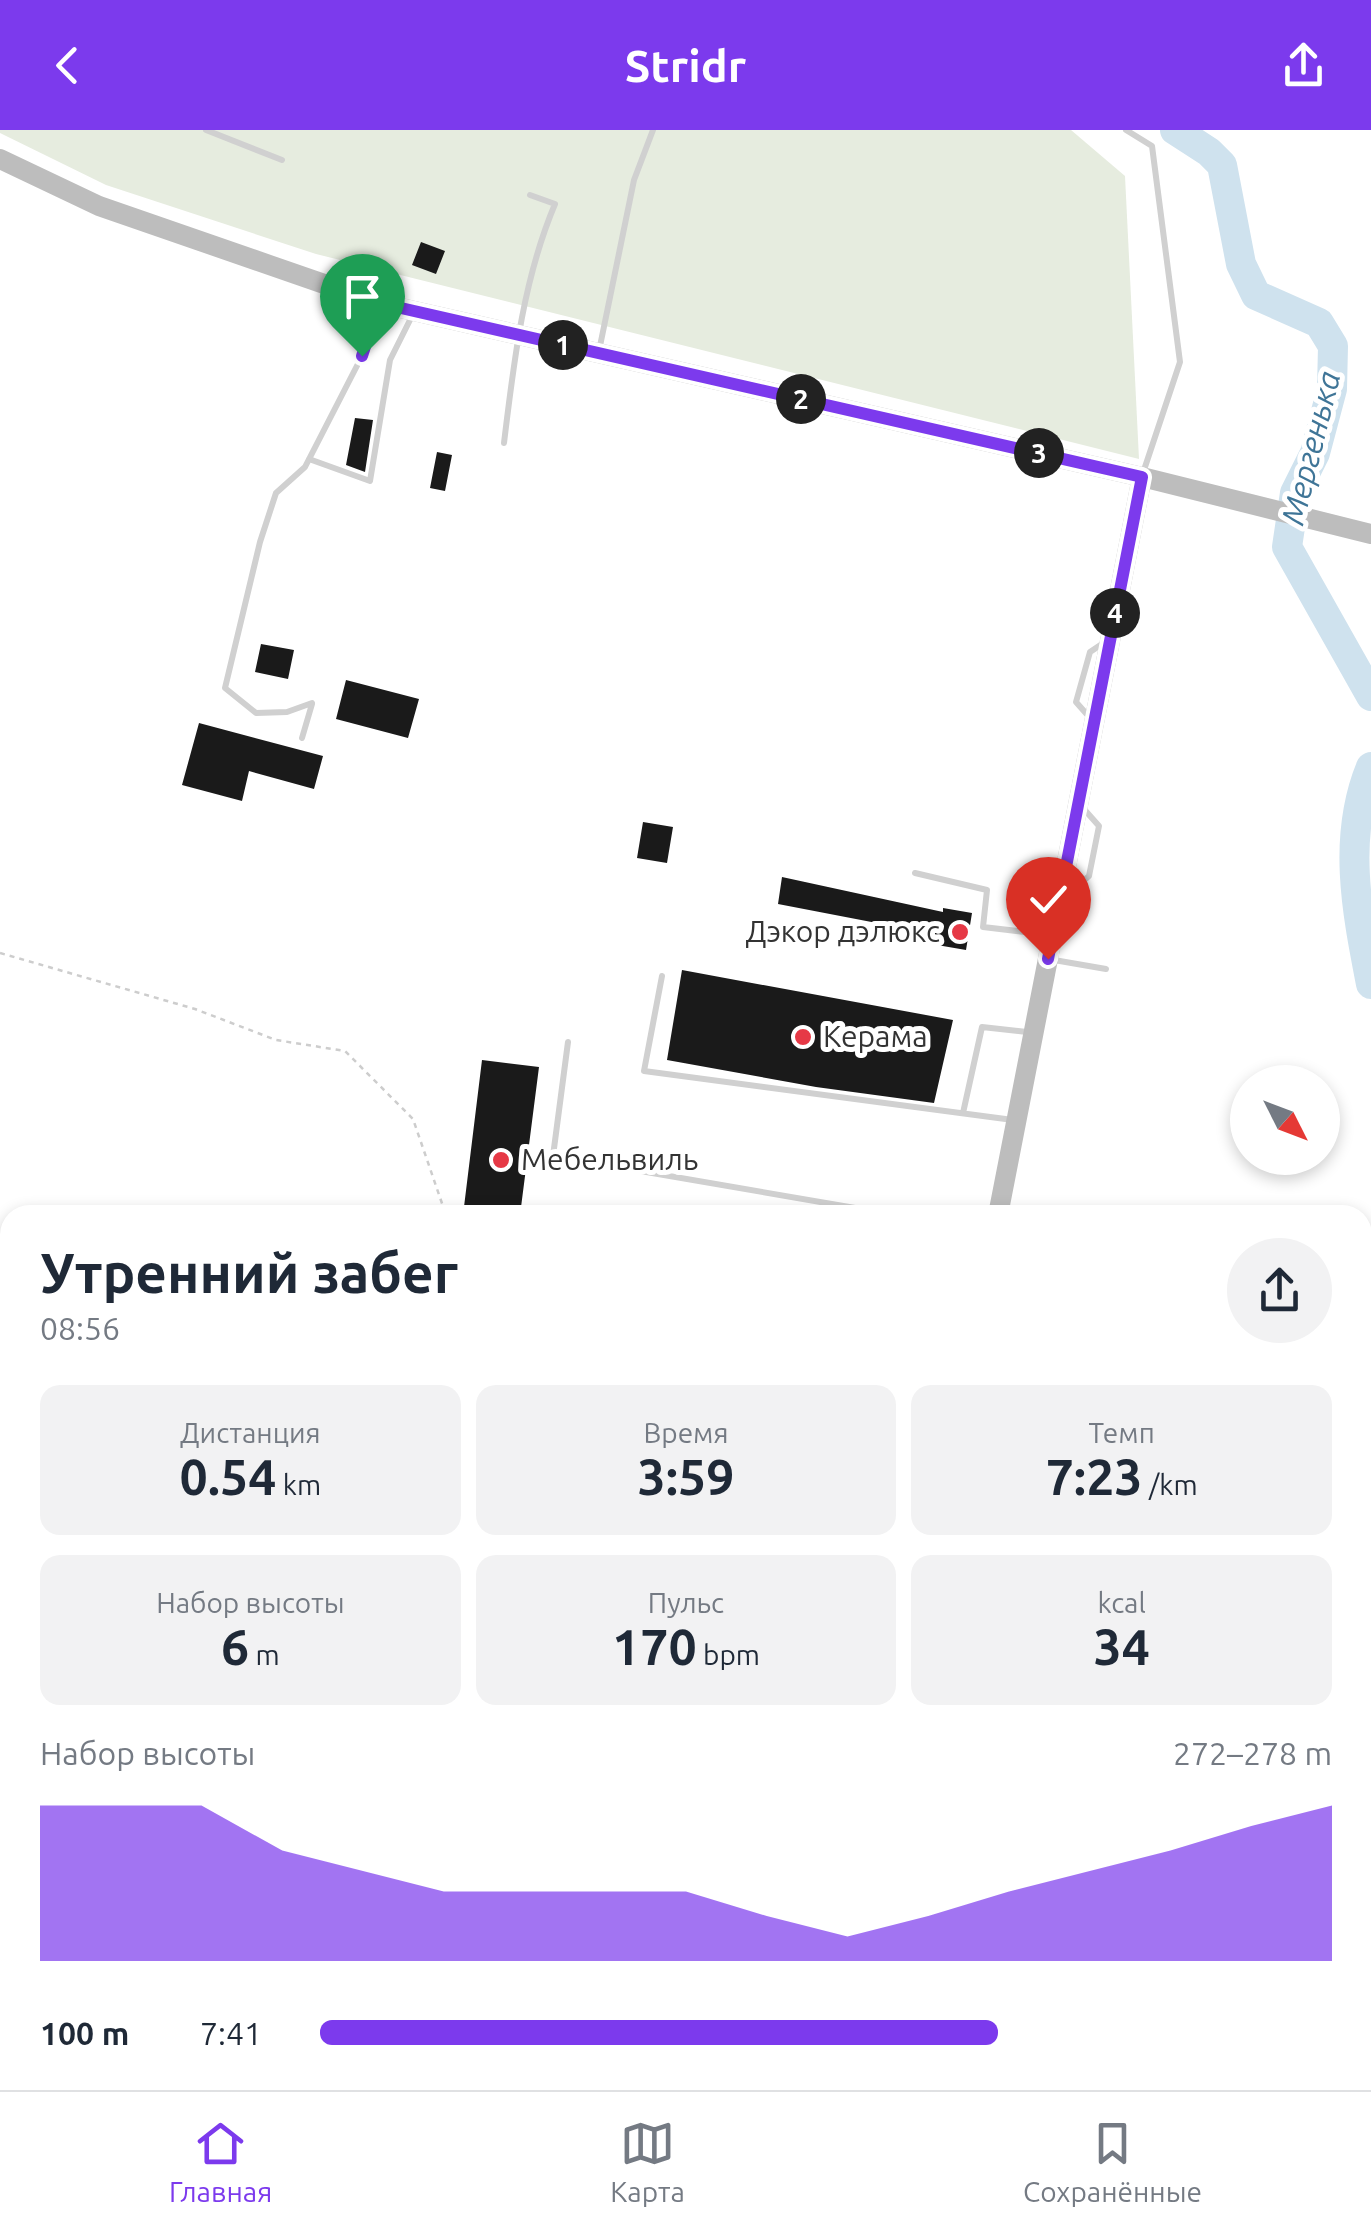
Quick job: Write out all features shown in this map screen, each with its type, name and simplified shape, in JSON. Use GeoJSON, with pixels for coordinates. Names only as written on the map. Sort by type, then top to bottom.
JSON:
{"type":"FeatureCollection","features":[{"type":"Feature","properties":{"kind":"main road"},"geometry":{"type":"LineString","coordinates":[[0,159],[100,206],[379,303],[1142,477],[1361,531]]}},
{"type":"Feature","properties":{"kind":"main road"},"geometry":{"type":"LineString","coordinates":[[1000,1205],[1142,477]]}},
{"type":"Feature","properties":{"kind":"lane"},"geometry":{"type":"LineString","coordinates":[[206,130],[282,160]]}},
{"type":"Feature","properties":{"kind":"lane"},"geometry":{"type":"LineString","coordinates":[[598,353],[634,180],[653,130]]}},
{"type":"Feature","properties":{"kind":"lane"},"geometry":{"type":"LineString","coordinates":[[1126,130],[1152,146],[1180,362],[1142,477]]}},
{"type":"Feature","properties":{"kind":"lane"},"geometry":{"type":"LineString","coordinates":[[504,443],[517,334],[538,243],[555,204],[530,195]]}},
{"type":"Feature","properties":{"kind":"lane"},"geometry":{"type":"LineString","coordinates":[[302,738],[312,703],[287,712],[256,712],[226,688],[260,542],[276,492],[305,467],[362,356],[379,303]]}},
{"type":"Feature","properties":{"kind":"lane"},"geometry":{"type":"LineString","coordinates":[[309,459],[370,480],[390,360],[414,311]]}},
{"type":"Feature","properties":{"kind":"lane"},"geometry":{"type":"LineString","coordinates":[[914,873],[988,890],[983,927],[1052,935]]}},
{"type":"Feature","properties":{"kind":"lane"},"geometry":{"type":"LineString","coordinates":[[1048,959],[1106,969]]}},
{"type":"Feature","properties":{"kind":"lane"},"geometry":{"type":"LineString","coordinates":[[662,976],[644,1070],[1016,1121]]}},
{"type":"Feature","properties":{"kind":"lane"},"geometry":{"type":"LineString","coordinates":[[963,1114],[982,1027],[1034,1033]]}},
{"type":"Feature","properties":{"kind":"lane"},"geometry":{"type":"LineString","coordinates":[[568,1042],[553,1156],[838,1205]]}},
{"type":"Feature","properties":{"kind":"path"},"geometry":{"type":"LineString","coordinates":[[0,953],[194,1008],[276,1040],[344,1051],[414,1119],[443,1205]]}},
{"type":"Feature","properties":{"kind":"shaded area"},"geometry":{"type":"Polygon","coordinates":[[[0,130],[1071,130],[1125,176],[1139,459],[316,254],[106,185],[0,130]]]}},
{"type":"Feature","properties":{"kind":"building"},"geometry":{"type":"Polygon","coordinates":[[[421,242],[445,251],[436,274],[412,265],[421,242]]]}},
{"type":"Feature","properties":{"kind":"building"},"geometry":{"type":"Polygon","coordinates":[[[355,418],[373,420],[365,472],[346,465],[355,418]]]}},
{"type":"Feature","properties":{"kind":"building"},"geometry":{"type":"Polygon","coordinates":[[[437,452],[452,455],[445,491],[430,488],[437,452]]]}},
{"type":"Feature","properties":{"kind":"building"},"geometry":{"type":"Polygon","coordinates":[[[261,644],[294,650],[288,679],[255,672],[261,644]]]}},
{"type":"Feature","properties":{"kind":"building"},"geometry":{"type":"Polygon","coordinates":[[[346,680],[419,699],[408,738],[336,719],[346,680]]]}},
{"type":"Feature","properties":{"kind":"building"},"geometry":{"type":"Polygon","coordinates":[[[199,723],[323,756],[314,789],[249,771],[242,801],[182,785],[199,723]]]}},
{"type":"Feature","properties":{"kind":"building"},"geometry":{"type":"Polygon","coordinates":[[[643,822],[673,827],[667,863],[637,858],[643,822]]]}},
{"type":"Feature","properties":{"kind":"building"},"geometry":{"type":"Polygon","coordinates":[[[782,877],[943,912],[943,908],[972,913],[966,950],[937,945],[939,935],[778,904],[782,877]]]}},
{"type":"Feature","properties":{"kind":"building"},"geometry":{"type":"Polygon","coordinates":[[[682,970],[953,1020],[934,1103],[667,1060],[682,970]]]}},
{"type":"Feature","properties":{"kind":"building"},"geometry":{"type":"Polygon","coordinates":[[[482,1060],[539,1067],[521,1205],[464,1205],[482,1060]]]}},
{"type":"Feature","properties":{"kind":"waterway","name":"Мергенька"},"geometry":{"type":"LineString","coordinates":[[1175,130],[1222,165],[1241,264],[1256,295],[1319,323],[1333,346],[1332,389],[1315,453],[1295,493],[1287,547],[1371,696]]}},
{"type":"Feature","properties":{"kind":"waterway","name":"Мергенька"},"geometry":{"type":"LineString","coordinates":[[1371,767],[1362,793],[1355,847],[1357,902],[1371,984]]}},
{"type":"Feature","properties":{"kind":"place","name":"Дэкор дэлюкс"},"geometry":{"type":"Point","coordinates":[960,932]}},
{"type":"Feature","properties":{"kind":"place","name":"Керама"},"geometry":{"type":"Point","coordinates":[803,1037]}},
{"type":"Feature","properties":{"kind":"place","name":"Мебельвиль"},"geometry":{"type":"Point","coordinates":[501,1160]}},
{"type":"Feature","properties":{"kind":"route"},"geometry":{"type":"LineString","coordinates":[[362,356],[379,303],[1142,477],[1048,959]]}}]}
